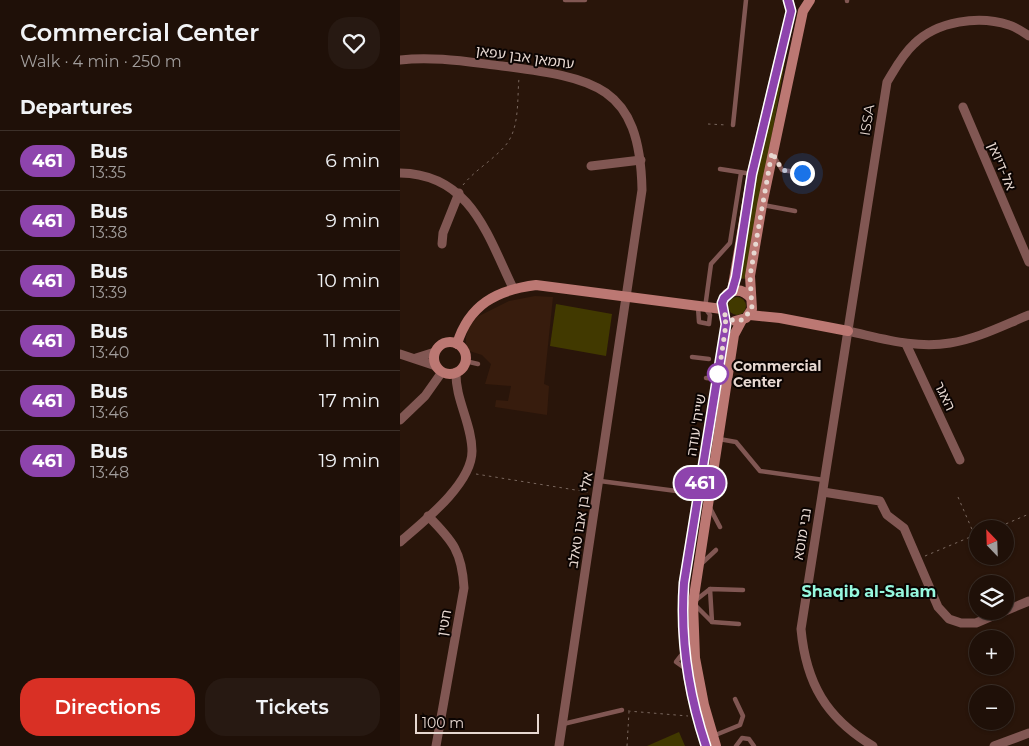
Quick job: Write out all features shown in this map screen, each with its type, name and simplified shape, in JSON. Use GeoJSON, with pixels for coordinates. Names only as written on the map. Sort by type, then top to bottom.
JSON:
{"type":"FeatureCollection","features":[{"type":"Feature","properties":{"kind":"main road"},"geometry":{"type":"LineString","coordinates":[[723,311],[739,252],[752,174],[791,11],[788,0]]}},
{"type":"Feature","properties":{"kind":"main road"},"geometry":{"type":"LineString","coordinates":[[746,318],[752,301],[750,276],[772,152],[803,11],[808,0],[797,0]]}},
{"type":"Feature","properties":{"kind":"main road"},"geometry":{"type":"LineString","coordinates":[[457,344],[462,326],[473,312],[495,296],[513,288],[536,285],[701,307],[723,311],[732,320],[780,318],[848,331]]}},
{"type":"Feature","properties":{"kind":"main road"},"geometry":{"type":"LineString","coordinates":[[701,307],[728,294],[744,291],[752,301],[780,318]]}},
{"type":"Feature","properties":{"kind":"main road","name":"שייח' עודה"},"geometry":{"type":"LineString","coordinates":[[706,746],[686,669],[681,621],[684,583],[726,324],[723,311]]}},
{"type":"Feature","properties":{"kind":"main road","name":"שייח' עודה"},"geometry":{"type":"LineString","coordinates":[[715,741],[695,658],[692,603],[734,335],[746,318]]}},
{"type":"Feature","properties":{"kind":"main road"},"geometry":{"type":"LineString","coordinates":[[442,344],[457,344],[464,351],[465,361],[445,371],[435,352],[442,344]]}},
{"type":"Feature","properties":{"kind":"street","name":"ISSA"},"geometry":{"type":"LineString","coordinates":[[848,331],[887,82],[898,63],[914,44],[928,34],[954,23],[986,20],[1011,25],[1029,36]]}},
{"type":"Feature","properties":{"kind":"street","name":"עתמאן אבן עפאן"},"geometry":{"type":"LineString","coordinates":[[400,60],[435,58],[520,68],[583,79],[612,97],[632,126],[640,160],[642,190],[626,297]]}},
{"type":"Feature","properties":{"kind":"street","name":"אל-דיואן"},"geometry":{"type":"LineString","coordinates":[[962,107],[1029,262]]}},
{"type":"Feature","properties":{"kind":"street"},"geometry":{"type":"LineString","coordinates":[[590,166],[640,160]]}},
{"type":"Feature","properties":{"kind":"street"},"geometry":{"type":"LineString","coordinates":[[400,173],[428,176],[459,193],[479,217],[513,288]]}},
{"type":"Feature","properties":{"kind":"street"},"geometry":{"type":"LineString","coordinates":[[442,244],[443,233],[459,193]]}},
{"type":"Feature","properties":{"kind":"street","name":"אלי בן אבו טאלב"},"geometry":{"type":"LineString","coordinates":[[559,746],[626,297]]}},
{"type":"Feature","properties":{"kind":"street"},"geometry":{"type":"LineString","coordinates":[[848,331],[906,344],[949,343],[978,336],[1029,315]]}},
{"type":"Feature","properties":{"kind":"street","name":"נבי מוסא"},"geometry":{"type":"LineString","coordinates":[[848,331],[801,629],[803,653],[818,695],[834,716],[859,738],[873,746]]}},
{"type":"Feature","properties":{"kind":"street","name":"האגר"},"geometry":{"type":"LineString","coordinates":[[906,344],[960,460]]}},
{"type":"Feature","properties":{"kind":"street"},"geometry":{"type":"LineString","coordinates":[[415,358],[435,352]]}},
{"type":"Feature","properties":{"kind":"street"},"geometry":{"type":"LineString","coordinates":[[400,354],[415,358],[445,371],[456,386],[472,451],[465,472],[456,489],[400,542]]}},
{"type":"Feature","properties":{"kind":"street"},"geometry":{"type":"LineString","coordinates":[[400,420],[425,396],[445,371]]}},
{"type":"Feature","properties":{"kind":"street"},"geometry":{"type":"LineString","coordinates":[[823,492],[880,501],[887,515],[904,528],[938,607],[950,619],[961,623],[976,623],[983,620]]}},
{"type":"Feature","properties":{"kind":"street","name":"חטין"},"geometry":{"type":"LineString","coordinates":[[428,516],[454,544],[463,565],[464,588],[436,746]]}},
{"type":"Feature","properties":{"kind":"street"},"geometry":{"type":"LineString","coordinates":[[1014,607],[1029,601]]}},
{"type":"Feature","properties":{"kind":"street"},"geometry":{"type":"LineString","coordinates":[[994,746],[1029,733]]}},
{"type":"Feature","properties":{"kind":"lane"},"geometry":{"type":"LineString","coordinates":[[565,0],[585,0]]}},
{"type":"Feature","properties":{"kind":"lane"},"geometry":{"type":"LineString","coordinates":[[733,125],[746,0]]}},
{"type":"Feature","properties":{"kind":"lane"},"geometry":{"type":"LineString","coordinates":[[772,152],[782,170],[802,173]]}},
{"type":"Feature","properties":{"kind":"lane"},"geometry":{"type":"LineString","coordinates":[[720,170],[752,174]]}},
{"type":"Feature","properties":{"kind":"lane"},"geometry":{"type":"LineString","coordinates":[[730,243],[741,173]]}},
{"type":"Feature","properties":{"kind":"lane"},"geometry":{"type":"LineString","coordinates":[[762,205],[795,211]]}},
{"type":"Feature","properties":{"kind":"lane"},"geometry":{"type":"LineString","coordinates":[[701,307],[710,315],[709,324],[699,322],[701,307],[711,264],[730,243],[741,237]]}},
{"type":"Feature","properties":{"kind":"lane"},"geometry":{"type":"LineString","coordinates":[[730,243],[739,252]]}},
{"type":"Feature","properties":{"kind":"lane"},"geometry":{"type":"LineString","coordinates":[[692,357],[709,359]]}},
{"type":"Feature","properties":{"kind":"lane"},"geometry":{"type":"LineString","coordinates":[[465,361],[478,364]]}},
{"type":"Feature","properties":{"kind":"lane"},"geometry":{"type":"LineString","coordinates":[[706,378],[718,379]]}},
{"type":"Feature","properties":{"kind":"lane"},"geometry":{"type":"LineString","coordinates":[[717,438],[736,442],[760,471],[824,480]]}},
{"type":"Feature","properties":{"kind":"lane"},"geometry":{"type":"LineString","coordinates":[[600,481],[684,492]]}},
{"type":"Feature","properties":{"kind":"lane"},"geometry":{"type":"LineString","coordinates":[[707,503],[720,527]]}},
{"type":"Feature","properties":{"kind":"lane"},"geometry":{"type":"LineString","coordinates":[[697,568],[716,550]]}},
{"type":"Feature","properties":{"kind":"lane"},"geometry":{"type":"LineString","coordinates":[[710,589],[712,622]]}},
{"type":"Feature","properties":{"kind":"lane"},"geometry":{"type":"LineString","coordinates":[[739,624],[712,622],[692,603],[710,589],[743,590]]}},
{"type":"Feature","properties":{"kind":"lane"},"geometry":{"type":"LineString","coordinates":[[715,741],[740,725],[743,716],[735,699]]}},
{"type":"Feature","properties":{"kind":"lane"},"geometry":{"type":"LineString","coordinates":[[563,724],[622,710]]}},
{"type":"Feature","properties":{"kind":"lane"},"geometry":{"type":"LineString","coordinates":[[736,746],[742,738],[749,739],[754,746]]}},
{"type":"Feature","properties":{"kind":"path"},"geometry":{"type":"LineString","coordinates":[[459,193],[474,172],[505,146],[511,138],[514,128],[520,68]]}},
{"type":"Feature","properties":{"kind":"path"},"geometry":{"type":"LineString","coordinates":[[708,124],[733,125]]}},
{"type":"Feature","properties":{"kind":"path"},"geometry":{"type":"LineString","coordinates":[[465,472],[598,494]]}},
{"type":"Feature","properties":{"kind":"path"},"geometry":{"type":"LineString","coordinates":[[958,497],[969,520]]}},
{"type":"Feature","properties":{"kind":"path"},"geometry":{"type":"LineString","coordinates":[[1014,520],[1029,514]]}},
{"type":"Feature","properties":{"kind":"path"},"geometry":{"type":"LineString","coordinates":[[918,559],[969,538]]}},
{"type":"Feature","properties":{"kind":"path"},"geometry":{"type":"LineString","coordinates":[[622,710],[687,716],[696,713]]}},
{"type":"Feature","properties":{"kind":"path"},"geometry":{"type":"LineString","coordinates":[[627,746],[629,712]]}},
{"type":"Feature","properties":{"kind":"shaded area"},"geometry":{"type":"Polygon","coordinates":[[[787,5],[795,6],[746,279],[738,278],[787,5]]]}},
{"type":"Feature","properties":{"kind":"shaded area"},"geometry":{"type":"Polygon","coordinates":[[[535,296],[553,297],[544,384],[549,386],[547,415],[495,407],[496,400],[508,401],[511,386],[485,384],[491,364],[482,355],[466,350],[466,337],[469,327],[477,317],[509,301],[535,296]]]}},
{"type":"Feature","properties":{"kind":"shaded area"},"geometry":{"type":"Polygon","coordinates":[[[737,297],[743,300],[746,306],[743,312],[737,315],[731,312],[728,306],[731,300],[737,297]]]}},
{"type":"Feature","properties":{"kind":"shaded area"},"geometry":{"type":"Polygon","coordinates":[[[556,304],[612,314],[606,356],[550,346],[556,304]]]}},
{"type":"Feature","properties":{"kind":"shaded area"},"geometry":{"type":"Polygon","coordinates":[[[679,732],[685,746],[647,746],[679,732]]]}},
{"type":"Feature","properties":{"kind":"bus line","name":"461"},"geometry":{"type":"LineString","coordinates":[[706,746],[690,688],[683,647],[681,621],[684,583],[691,532],[724,345],[726,324],[722,303],[727,294],[732,291],[736,277],[752,174],[791,11],[788,0]]}},
{"type":"Feature","properties":{"kind":"place","name":"Commercial Center"},"geometry":{"type":"Point","coordinates":[718,374]}},
{"type":"Feature","properties":{"kind":"district","name":"Shaqib al-Salam"},"geometry":{"type":"Point","coordinates":[869,591]}},
{"type":"Feature","properties":{"kind":"route"},"geometry":{"type":"LineString","coordinates":[[718,374],[718,379],[726,324],[724,314],[732,320],[742,320],[750,315],[752,309],[750,276],[772,152],[782,170],[802,173]]}}]}
